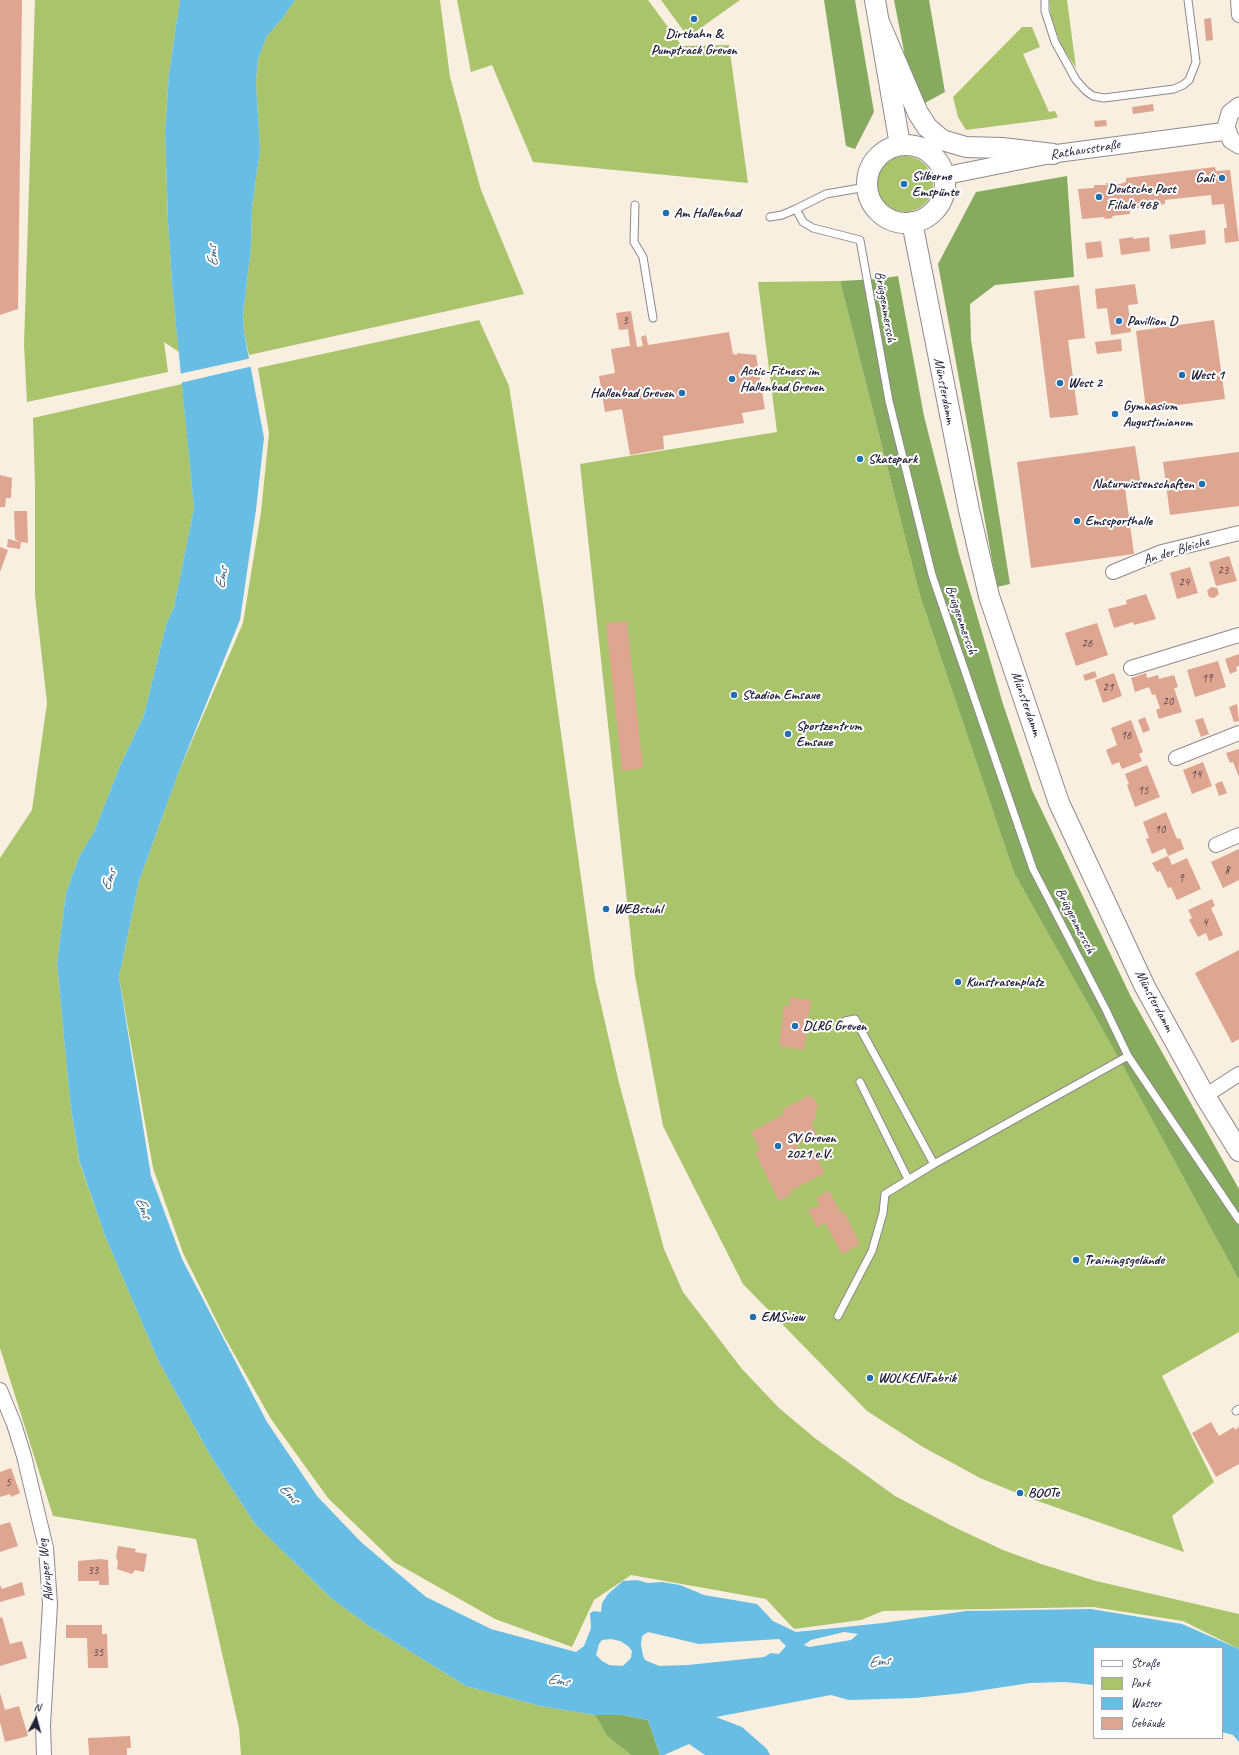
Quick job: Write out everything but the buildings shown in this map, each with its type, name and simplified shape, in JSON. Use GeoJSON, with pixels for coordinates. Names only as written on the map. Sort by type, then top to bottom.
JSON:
{"type":"FeatureCollection","features":[{"type":"Feature","properties":{"kind":"main road"},"geometry":{"type":"LineString","coordinates":[[875,0],[900,145]]}},
{"type":"Feature","properties":{"kind":"main road"},"geometry":{"type":"LineString","coordinates":[[879,22],[918,113],[927,127],[942,140],[966,147],[1002,148],[1053,154]]}},
{"type":"Feature","properties":{"kind":"main road"},"geometry":{"type":"LineString","coordinates":[[900,145],[912,145],[928,152],[940,165],[944,176],[945,188],[942,200],[935,210],[925,218],[912,222],[900,223],[888,219],[877,211],[870,200],[866,188],[867,176],[875,160],[889,148],[900,145]]}},
{"type":"Feature","properties":{"kind":"main road","name":"Münsterdamm"},"geometry":{"type":"LineString","coordinates":[[912,222],[968,510],[989,596],[1059,803],[1145,987],[1205,1096],[1239,1151]]}},
{"type":"Feature","properties":{"kind":"street"},"geometry":{"type":"LineString","coordinates":[[1238,0],[1239,15]]}},
{"type":"Feature","properties":{"kind":"street"},"geometry":{"type":"LineString","coordinates":[[1239,106],[1230,113],[1227,120],[1227,131],[1232,140],[1239,145]]}},
{"type":"Feature","properties":{"kind":"street","name":"Rathausstraße"},"geometry":{"type":"LineString","coordinates":[[944,176],[1053,154],[1227,131]]}},
{"type":"Feature","properties":{"kind":"street","name":"An der Bleiche"},"geometry":{"type":"LineString","coordinates":[[1113,572],[1162,552],[1239,533]]}},
{"type":"Feature","properties":{"kind":"street"},"geometry":{"type":"LineString","coordinates":[[1131,668],[1239,635]]}},
{"type":"Feature","properties":{"kind":"street"},"geometry":{"type":"LineString","coordinates":[[1176,758],[1239,733]]}},
{"type":"Feature","properties":{"kind":"street"},"geometry":{"type":"LineString","coordinates":[[1216,845],[1239,835]]}},
{"type":"Feature","properties":{"kind":"street"},"geometry":{"type":"LineString","coordinates":[[1205,1096],[1239,1074]]}},
{"type":"Feature","properties":{"kind":"street","name":"Aldruper Weg"},"geometry":{"type":"LineString","coordinates":[[0,1390],[14,1424],[24,1456],[46,1548],[50,1604],[43,1725],[44,1755]]}},
{"type":"Feature","properties":{"kind":"lane"},"geometry":{"type":"LineString","coordinates":[[1045,0],[1045,11],[1055,42],[1076,80],[1094,96],[1104,98],[1174,89],[1183,85],[1189,80],[1196,62],[1188,0]]}},
{"type":"Feature","properties":{"kind":"lane"},"geometry":{"type":"LineString","coordinates":[[770,217],[782,215],[826,194],[866,188]]}},
{"type":"Feature","properties":{"kind":"lane"},"geometry":{"type":"LineString","coordinates":[[635,205],[634,242],[643,257],[653,318]]}},
{"type":"Feature","properties":{"kind":"lane","name":"Brüggenmersch"},"geometry":{"type":"LineString","coordinates":[[796,209],[803,222],[814,228],[860,240],[889,402],[932,575],[1033,869],[1106,1010],[1128,1056],[1239,1220]]}},
{"type":"Feature","properties":{"kind":"lane"},"geometry":{"type":"LineString","coordinates":[[845,1021],[855,1019],[934,1164]]}},
{"type":"Feature","properties":{"kind":"lane"},"geometry":{"type":"LineString","coordinates":[[838,1316],[872,1251],[883,1213],[885,1194],[934,1164],[1128,1056]]}},
{"type":"Feature","properties":{"kind":"lane"},"geometry":{"type":"LineString","coordinates":[[860,1082],[908,1179]]}},
{"type":"Feature","properties":{"kind":"green space"},"geometry":{"type":"Polygon","coordinates":[[[35,0],[180,0],[169,73],[165,133],[172,284],[179,352],[164,342],[168,372],[27,402],[24,345],[35,0]]]}},
{"type":"Feature","properties":{"kind":"green space"},"geometry":{"type":"Polygon","coordinates":[[[295,0],[440,0],[450,77],[481,190],[524,294],[249,355],[244,332],[243,315],[251,248],[252,207],[260,151],[256,82],[258,59],[267,36],[282,19],[295,0]]]}},
{"type":"Feature","properties":{"kind":"green space"},"geometry":{"type":"Polygon","coordinates":[[[457,0],[648,0],[682,46],[729,45],[748,183],[533,162],[492,65],[471,72],[457,0]]]}},
{"type":"Feature","properties":{"kind":"green space","name":"Dirtbahn & Pumptrack Greven"},"geometry":{"type":"Polygon","coordinates":[[[661,0],[740,0],[688,37],[661,0]]]}},
{"type":"Feature","properties":{"kind":"green space"},"geometry":{"type":"Polygon","coordinates":[[[824,0],[855,0],[874,112],[855,149],[846,146],[824,0]]]}},
{"type":"Feature","properties":{"kind":"green space"},"geometry":{"type":"Polygon","coordinates":[[[894,0],[929,0],[945,92],[923,104],[908,72],[894,0]]]}},
{"type":"Feature","properties":{"kind":"green space"},"geometry":{"type":"Polygon","coordinates":[[[1049,0],[1067,0],[1076,68],[1062,47],[1051,17],[1049,0]]]}},
{"type":"Feature","properties":{"kind":"green space"},"geometry":{"type":"Polygon","coordinates":[[[1022,27],[1032,27],[1040,47],[1023,54],[1049,112],[1055,111],[1058,117],[966,130],[958,117],[953,97],[1022,27]]]}},
{"type":"Feature","properties":{"kind":"green space"},"geometry":{"type":"Polygon","coordinates":[[[899,156],[911,156],[921,160],[929,168],[933,178],[933,190],[929,200],[921,208],[911,212],[899,212],[889,208],[881,200],[877,190],[877,178],[881,168],[889,160],[899,156]]]}},
{"type":"Feature","properties":{"kind":"green space"},"geometry":{"type":"Polygon","coordinates":[[[1067,176],[1074,277],[995,285],[970,304],[971,340],[1010,584],[997,587],[938,264],[976,192],[1067,176]]]}},
{"type":"Feature","properties":{"kind":"green space"},"geometry":{"type":"Polygon","coordinates":[[[898,276],[924,416],[959,554],[1003,704],[1032,790],[1131,997],[1239,1189],[1239,1280],[1119,1059],[1014,873],[920,596],[840,281],[878,279],[898,276]]]}},
{"type":"Feature","properties":{"kind":"green space","name":"Sportzentrum Emsaue"},"geometry":{"type":"Polygon","coordinates":[[[840,281],[920,596],[1014,873],[1119,1059],[1239,1280],[1239,1332],[1162,1376],[1214,1482],[1172,1516],[1184,1552],[1029,1498],[980,1478],[923,1447],[867,1411],[743,1284],[663,1126],[635,976],[580,464],[777,432],[758,282],[840,281]]]}},
{"type":"Feature","properties":{"kind":"green space"},"geometry":{"type":"Polygon","coordinates":[[[479,320],[509,386],[544,610],[595,979],[619,1083],[664,1249],[683,1292],[742,1369],[779,1408],[816,1439],[895,1496],[954,1527],[1003,1550],[1041,1564],[1096,1581],[1239,1614],[1239,1649],[1183,1621],[1093,1607],[883,1611],[861,1620],[794,1629],[766,1599],[631,1575],[594,1600],[572,1647],[495,1619],[394,1562],[328,1498],[271,1419],[224,1336],[183,1253],[153,1168],[119,977],[139,881],[179,771],[243,623],[261,512],[269,433],[258,368],[479,320]]]}},
{"type":"Feature","properties":{"kind":"green space"},"geometry":{"type":"Polygon","coordinates":[[[182,384],[194,508],[174,607],[166,625],[144,715],[120,766],[94,832],[79,857],[66,893],[57,963],[70,1101],[79,1161],[105,1236],[158,1360],[210,1455],[255,1524],[331,1598],[369,1626],[466,1686],[540,1706],[595,1715],[607,1736],[631,1755],[241,1755],[239,1728],[196,1539],[53,1516],[0,1348],[0,858],[32,810],[47,703],[35,596],[35,485],[33,418],[182,384]]]}},
{"type":"Feature","properties":{"kind":"green space"},"geometry":{"type":"Polygon","coordinates":[[[595,1715],[623,1715],[648,1720],[660,1755],[631,1755],[607,1736],[595,1715]]]}},
{"type":"Feature","properties":{"kind":"water","name":"Ems"},"geometry":{"type":"Polygon","coordinates":[[[180,0],[295,0],[282,19],[267,36],[258,59],[256,82],[260,151],[252,207],[251,248],[243,315],[244,332],[264,438],[256,510],[240,620],[179,771],[139,881],[119,977],[151,1176],[182,1259],[267,1422],[317,1496],[361,1542],[426,1597],[491,1629],[576,1652],[584,1646],[591,1628],[590,1613],[594,1611],[601,1612],[602,1603],[608,1594],[623,1581],[637,1580],[648,1583],[662,1582],[680,1585],[704,1595],[757,1604],[773,1621],[796,1632],[883,1623],[966,1611],[1091,1609],[1182,1624],[1239,1649],[1239,1742],[1233,1735],[1223,1732],[1223,1647],[1093,1647],[1093,1685],[1065,1682],[1030,1683],[964,1693],[915,1698],[849,1700],[831,1695],[716,1717],[742,1727],[767,1749],[770,1755],[705,1755],[689,1744],[664,1755],[660,1755],[648,1720],[623,1715],[595,1715],[540,1706],[466,1686],[369,1626],[331,1598],[255,1524],[210,1455],[158,1360],[105,1236],[79,1160],[70,1101],[57,963],[66,893],[79,857],[94,832],[120,766],[144,715],[166,625],[174,607],[194,508],[172,284],[165,133],[169,73],[180,0]],[[648,1632],[642,1636],[641,1644],[643,1656],[645,1660],[659,1666],[688,1665],[764,1657],[771,1653],[779,1654],[786,1646],[779,1639],[699,1644],[648,1632]],[[844,1632],[811,1640],[804,1645],[809,1647],[851,1640],[858,1634],[844,1632]],[[611,1639],[602,1640],[599,1644],[596,1655],[609,1665],[623,1666],[631,1658],[632,1651],[628,1646],[620,1641],[611,1639]]]}},
{"type":"Feature","properties":{"kind":"pier"},"geometry":{"type":"Polygon","coordinates":[[[252,358],[253,366],[180,383],[179,374],[252,358]]]}},
{"type":"Feature","properties":{"kind":"place","name":"Dirtbahn & Pumptrack Greven"},"geometry":{"type":"Point","coordinates":[694,19]}},
{"type":"Feature","properties":{"kind":"place","name":"Gali"},"geometry":{"type":"Point","coordinates":[1222,178]}},
{"type":"Feature","properties":{"kind":"place","name":"Silberne Emspünte"},"geometry":{"type":"Point","coordinates":[904,184]}},
{"type":"Feature","properties":{"kind":"place","name":"Deutsche Post Filiale 468"},"geometry":{"type":"Point","coordinates":[1099,197]}},
{"type":"Feature","properties":{"kind":"place","name":"Am Hallenbad"},"geometry":{"type":"Point","coordinates":[666,213]}},
{"type":"Feature","properties":{"kind":"place","name":"Pavillion D"},"geometry":{"type":"Point","coordinates":[1119,321]}},
{"type":"Feature","properties":{"kind":"place","name":"West 1"},"geometry":{"type":"Point","coordinates":[1182,375]}},
{"type":"Feature","properties":{"kind":"place","name":"Actic-Fitness im Hallenbad Greven"},"geometry":{"type":"Point","coordinates":[732,379]}},
{"type":"Feature","properties":{"kind":"place","name":"West 2"},"geometry":{"type":"Point","coordinates":[1060,383]}},
{"type":"Feature","properties":{"kind":"place","name":"Hallenbad Greven"},"geometry":{"type":"Point","coordinates":[682,393]}},
{"type":"Feature","properties":{"kind":"place","name":"Gymnasium Augustinianum"},"geometry":{"type":"Point","coordinates":[1115,414]}},
{"type":"Feature","properties":{"kind":"place","name":"Skatepark"},"geometry":{"type":"Point","coordinates":[860,459]}},
{"type":"Feature","properties":{"kind":"place","name":"Naturwissenschaften"},"geometry":{"type":"Point","coordinates":[1202,484]}},
{"type":"Feature","properties":{"kind":"place","name":"Emssporthalle"},"geometry":{"type":"Point","coordinates":[1077,521]}},
{"type":"Feature","properties":{"kind":"place","name":"Stadion Emsaue"},"geometry":{"type":"Point","coordinates":[734,695]}},
{"type":"Feature","properties":{"kind":"place","name":"Sportzentrum Emsaue"},"geometry":{"type":"Point","coordinates":[788,734]}},
{"type":"Feature","properties":{"kind":"place","name":"WEBstuhl"},"geometry":{"type":"Point","coordinates":[606,909]}},
{"type":"Feature","properties":{"kind":"place","name":"Kunstrasenplatz"},"geometry":{"type":"Point","coordinates":[958,982]}},
{"type":"Feature","properties":{"kind":"place","name":"DLRG Greven"},"geometry":{"type":"Point","coordinates":[795,1026]}},
{"type":"Feature","properties":{"kind":"place","name":"SV Greven 2021 e.V."},"geometry":{"type":"Point","coordinates":[778,1146]}},
{"type":"Feature","properties":{"kind":"place","name":"Trainingsgelände"},"geometry":{"type":"Point","coordinates":[1076,1260]}},
{"type":"Feature","properties":{"kind":"place","name":"EMSview"},"geometry":{"type":"Point","coordinates":[753,1317]}},
{"type":"Feature","properties":{"kind":"place","name":"WOLKENFabrik"},"geometry":{"type":"Point","coordinates":[870,1378]}},
{"type":"Feature","properties":{"kind":"place","name":"BOOTe"},"geometry":{"type":"Point","coordinates":[1020,1493]}}]}
